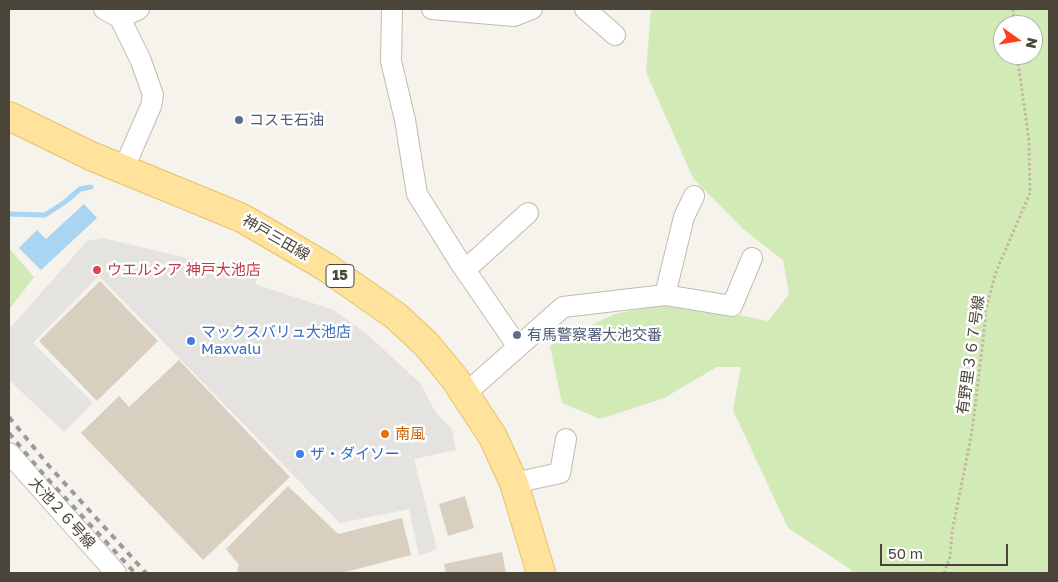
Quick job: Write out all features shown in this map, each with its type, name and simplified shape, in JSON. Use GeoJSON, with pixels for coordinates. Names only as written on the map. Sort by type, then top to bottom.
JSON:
{"type":"FeatureCollection","features":[{"type":"Feature","properties":{"kind":"main road","name":"神戸三田線"},"geometry":{"type":"LineString","coordinates":[[9,116],[91,156],[242,218],[326,267],[396,316],[426,345],[465,394],[493,437],[514,484],[541,573]]}},
{"type":"Feature","properties":{"kind":"street"},"geometry":{"type":"LineString","coordinates":[[124,168],[151,106],[153,95],[141,61],[112,14],[139,9]]}},
{"type":"Feature","properties":{"kind":"street"},"geometry":{"type":"LineString","coordinates":[[392,9],[391,60],[405,120],[417,194],[465,270],[518,347]]}},
{"type":"Feature","properties":{"kind":"street"},"geometry":{"type":"LineString","coordinates":[[432,9],[514,16],[532,9]]}},
{"type":"Feature","properties":{"kind":"street"},"geometry":{"type":"LineString","coordinates":[[585,9],[615,35]]}},
{"type":"Feature","properties":{"kind":"street"},"geometry":{"type":"LineString","coordinates":[[665,295],[684,218],[694,196]]}},
{"type":"Feature","properties":{"kind":"street"},"geometry":{"type":"LineString","coordinates":[[465,270],[528,213]]}},
{"type":"Feature","properties":{"kind":"street"},"geometry":{"type":"LineString","coordinates":[[465,394],[563,307],[665,295],[732,306],[752,258]]}},
{"type":"Feature","properties":{"kind":"street"},"geometry":{"type":"LineString","coordinates":[[514,484],[560,473],[566,439]]}},
{"type":"Feature","properties":{"kind":"street","name":"大池２６号線"},"geometry":{"type":"LineString","coordinates":[[9,453],[116,573]]}},
{"type":"Feature","properties":{"kind":"path","name":"有野里３６７号線"},"geometry":{"type":"LineString","coordinates":[[944,573],[950,557],[952,532],[972,432],[986,323],[985,312],[996,272],[1030,193],[1029,141],[1018,65]]}},
{"type":"Feature","properties":{"kind":"green space"},"geometry":{"type":"Polygon","coordinates":[[[651,9],[1049,9],[1049,573],[852,573],[850,569],[788,528],[733,410],[741,367],[717,367],[664,398],[600,419],[562,403],[550,346],[614,314],[676,302],[768,321],[789,294],[783,260],[743,229],[693,178],[646,72],[651,9]]]}},
{"type":"Feature","properties":{"kind":"green space"},"geometry":{"type":"Polygon","coordinates":[[[9,248],[34,277],[9,310],[9,248]]]}},
{"type":"Feature","properties":{"kind":"shaded area"},"geometry":{"type":"Polygon","coordinates":[[[103,238],[258,275],[255,284],[334,310],[368,335],[421,384],[436,413],[452,429],[456,450],[414,459],[437,549],[419,556],[409,509],[340,523],[99,276],[33,343],[93,403],[64,432],[9,380],[9,329],[87,241],[103,238]]]}},
{"type":"Feature","properties":{"kind":"water"},"geometry":{"type":"Polygon","coordinates":[[[84,204],[97,218],[41,270],[19,248],[37,230],[46,239],[84,204]]]}},
{"type":"Feature","properties":{"kind":"building"},"geometry":{"type":"Polygon","coordinates":[[[100,281],[158,341],[97,401],[39,341],[100,281]]]}},
{"type":"Feature","properties":{"kind":"building"},"geometry":{"type":"Polygon","coordinates":[[[179,360],[290,477],[203,560],[81,433],[119,396],[129,407],[179,360]]]}},
{"type":"Feature","properties":{"kind":"building"},"geometry":{"type":"Polygon","coordinates":[[[288,486],[338,534],[402,518],[411,555],[342,573],[240,573],[237,570],[239,565],[226,549],[288,486]]]}},
{"type":"Feature","properties":{"kind":"building"},"geometry":{"type":"Polygon","coordinates":[[[465,496],[474,528],[448,536],[439,504],[465,496]]]}},
{"type":"Feature","properties":{"kind":"building"},"geometry":{"type":"Polygon","coordinates":[[[502,552],[506,573],[446,573],[444,564],[502,552]]]}},
{"type":"Feature","properties":{"kind":"waterway"},"geometry":{"type":"LineString","coordinates":[[9,214],[45,215],[80,189],[91,187]]}},
{"type":"Feature","properties":{"kind":"railway"},"geometry":{"type":"LineString","coordinates":[[9,417],[49,466],[146,573]]}},
{"type":"Feature","properties":{"kind":"railway"},"geometry":{"type":"LineString","coordinates":[[9,433],[44,475],[135,573]]}},
{"type":"Feature","properties":{"kind":"place","name":"コスモ石油"},"geometry":{"type":"Point","coordinates":[239,120]}},
{"type":"Feature","properties":{"kind":"place","name":"ウエルシア 神戸大池店"},"geometry":{"type":"Point","coordinates":[97,270]}},
{"type":"Feature","properties":{"kind":"place","name":"有馬警察署大池交番"},"geometry":{"type":"Point","coordinates":[517,335]}},
{"type":"Feature","properties":{"kind":"place","name":"マックスバリュ大池店 Maxvalu"},"geometry":{"type":"Point","coordinates":[191,341]}},
{"type":"Feature","properties":{"kind":"place","name":"南風"},"geometry":{"type":"Point","coordinates":[385,434]}},
{"type":"Feature","properties":{"kind":"place","name":"ザ・ダイソー"},"geometry":{"type":"Point","coordinates":[300,454]}}]}
